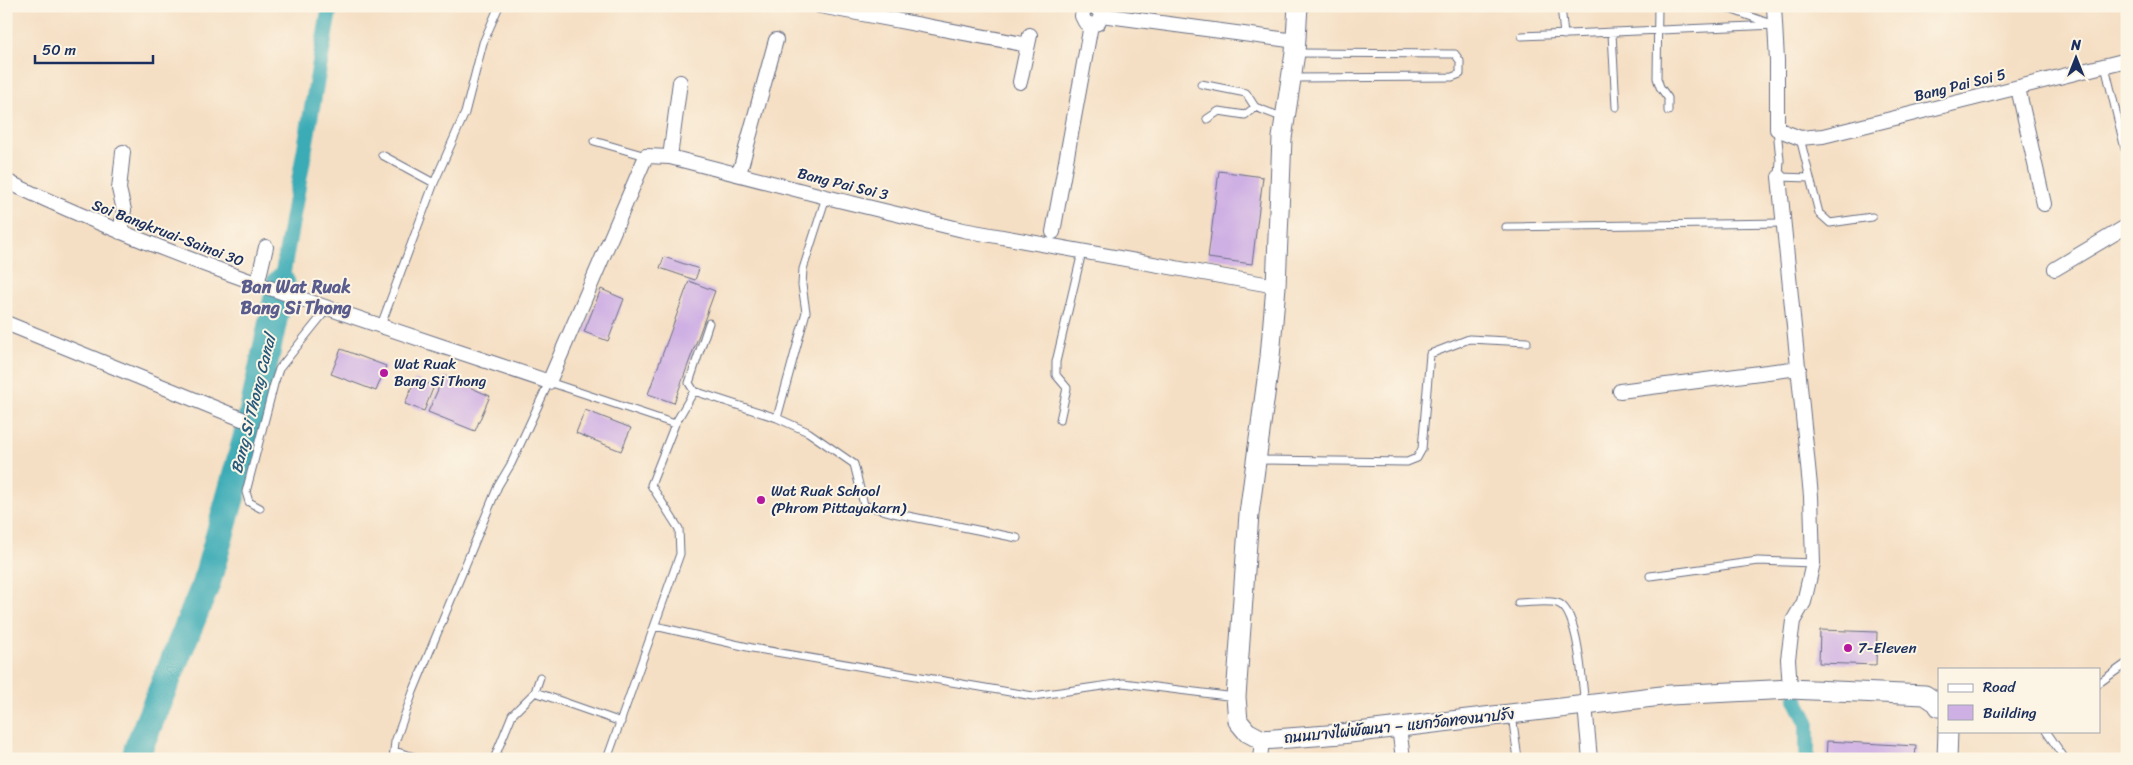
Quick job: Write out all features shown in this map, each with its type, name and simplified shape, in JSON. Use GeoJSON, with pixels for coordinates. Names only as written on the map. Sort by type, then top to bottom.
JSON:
{"type":"FeatureCollection","features":[{"type":"Feature","properties":{"kind":"street"},"geometry":{"type":"LineString","coordinates":[[820,6],[1029,40],[1020,82]]}},
{"type":"Feature","properties":{"kind":"street","name":"ถนนบางไผ่พัฒนา – แยกวัดทองนาปรัง"},"geometry":{"type":"LineString","coordinates":[[1298,6],[1296,47],[1282,138],[1276,286],[1270,357],[1248,514],[1236,697],[1238,721],[1248,732],[1262,740],[1341,734],[1670,695],[1790,689],[1925,695],[1938,705]]}},
{"type":"Feature","properties":{"kind":"street"},"geometry":{"type":"LineString","coordinates":[[1774,6],[1776,26],[1777,129],[1800,138]]}},
{"type":"Feature","properties":{"kind":"street"},"geometry":{"type":"LineString","coordinates":[[1089,9],[1296,47]]}},
{"type":"Feature","properties":{"kind":"street"},"geometry":{"type":"LineString","coordinates":[[1053,232],[1091,25],[1098,23],[1089,9]]}},
{"type":"Feature","properties":{"kind":"street"},"geometry":{"type":"LineString","coordinates":[[739,174],[776,40]]}},
{"type":"Feature","properties":{"kind":"street","name":"Bang Pai Soi 5"},"geometry":{"type":"LineString","coordinates":[[1800,138],[1823,136],[2127,60]]}},
{"type":"Feature","properties":{"kind":"street"},"geometry":{"type":"LineString","coordinates":[[670,157],[680,82]]}},
{"type":"Feature","properties":{"kind":"street"},"geometry":{"type":"LineString","coordinates":[[2018,88],[2044,204]]}},
{"type":"Feature","properties":{"kind":"street"},"geometry":{"type":"LineString","coordinates":[[120,232],[124,210],[119,188],[123,152]]}},
{"type":"Feature","properties":{"kind":"street"},"geometry":{"type":"LineString","coordinates":[[549,382],[646,156]]}},
{"type":"Feature","properties":{"kind":"street","name":"Bang Pai Soi 3"},"geometry":{"type":"LineString","coordinates":[[646,156],[670,157],[963,230],[1276,286]]}},
{"type":"Feature","properties":{"kind":"street"},"geometry":{"type":"LineString","coordinates":[[1779,177],[1811,503],[1813,563],[1804,602],[1793,621],[1788,659],[1790,689]]}},
{"type":"Feature","properties":{"kind":"street","name":"Soi Bangkruai-Sainoi 30"},"geometry":{"type":"LineString","coordinates":[[6,181],[120,232],[260,286],[549,382]]}},
{"type":"Feature","properties":{"kind":"street"},"geometry":{"type":"LineString","coordinates":[[2055,269],[2127,226]]}},
{"type":"Feature","properties":{"kind":"street"},"geometry":{"type":"LineString","coordinates":[[260,286],[266,247]]}},
{"type":"Feature","properties":{"kind":"street"},"geometry":{"type":"LineString","coordinates":[[6,322],[242,418]]}},
{"type":"Feature","properties":{"kind":"street"},"geometry":{"type":"LineString","coordinates":[[1620,391],[1799,368]]}},
{"type":"Feature","properties":{"kind":"street"},"geometry":{"type":"LineString","coordinates":[[1585,705],[1590,759]]}},
{"type":"Feature","properties":{"kind":"street"},"geometry":{"type":"LineString","coordinates":[[1400,727],[1402,759]]}},
{"type":"Feature","properties":{"kind":"street"},"geometry":{"type":"LineString","coordinates":[[1947,759],[1948,732]]}},
{"type":"Feature","properties":{"kind":"street"},"geometry":{"type":"LineString","coordinates":[[1260,759],[1262,740]]}},
{"type":"Feature","properties":{"kind":"lane"},"geometry":{"type":"LineString","coordinates":[[381,325],[434,182],[465,113],[483,43],[499,6]]}},
{"type":"Feature","properties":{"kind":"lane"},"geometry":{"type":"LineString","coordinates":[[1561,6],[1564,35]]}},
{"type":"Feature","properties":{"kind":"lane"},"geometry":{"type":"LineString","coordinates":[[1658,6],[1657,78],[1660,87],[1668,98],[1668,111]]}},
{"type":"Feature","properties":{"kind":"lane"},"geometry":{"type":"LineString","coordinates":[[1722,6],[1776,26]]}},
{"type":"Feature","properties":{"kind":"lane"},"geometry":{"type":"LineString","coordinates":[[1522,36],[1776,26]]}},
{"type":"Feature","properties":{"kind":"lane"},"geometry":{"type":"LineString","coordinates":[[1612,33],[1616,107]]}},
{"type":"Feature","properties":{"kind":"lane"},"geometry":{"type":"LineString","coordinates":[[1291,78],[1452,77],[1460,74],[1460,60],[1455,54],[1296,47]]}},
{"type":"Feature","properties":{"kind":"lane"},"geometry":{"type":"LineString","coordinates":[[2105,66],[2125,148]]}},
{"type":"Feature","properties":{"kind":"lane"},"geometry":{"type":"LineString","coordinates":[[1201,84],[1246,93],[1255,107],[1284,118]]}},
{"type":"Feature","properties":{"kind":"lane"},"geometry":{"type":"LineString","coordinates":[[1207,119],[1219,111],[1245,115],[1255,107]]}},
{"type":"Feature","properties":{"kind":"lane"},"geometry":{"type":"LineString","coordinates":[[1777,129],[1780,160],[1779,177],[1810,178]]}},
{"type":"Feature","properties":{"kind":"lane"},"geometry":{"type":"LineString","coordinates":[[1800,138],[1819,213],[1830,223],[1872,217]]}},
{"type":"Feature","properties":{"kind":"lane"},"geometry":{"type":"LineString","coordinates":[[594,141],[646,156]]}},
{"type":"Feature","properties":{"kind":"lane"},"geometry":{"type":"LineString","coordinates":[[382,155],[434,182]]}},
{"type":"Feature","properties":{"kind":"lane"},"geometry":{"type":"LineString","coordinates":[[777,418],[806,312],[802,269],[826,197]]}},
{"type":"Feature","properties":{"kind":"lane"},"geometry":{"type":"LineString","coordinates":[[1506,228],[1784,223]]}},
{"type":"Feature","properties":{"kind":"lane"},"geometry":{"type":"LineString","coordinates":[[1060,420],[1067,388],[1056,375],[1056,362],[1082,252]]}},
{"type":"Feature","properties":{"kind":"lane"},"geometry":{"type":"LineString","coordinates":[[260,508],[249,502],[246,492],[274,384],[280,369],[328,308]]}},
{"type":"Feature","properties":{"kind":"lane"},"geometry":{"type":"LineString","coordinates":[[709,323],[689,383],[694,391],[777,418],[808,432],[854,464],[864,505],[893,513],[1017,538]]}},
{"type":"Feature","properties":{"kind":"lane"},"geometry":{"type":"LineString","coordinates":[[1256,460],[1406,462],[1417,458],[1422,449],[1430,354],[1469,339],[1526,342]]}},
{"type":"Feature","properties":{"kind":"lane"},"geometry":{"type":"LineString","coordinates":[[392,759],[413,692],[498,486],[511,464],[549,382],[676,424]]}},
{"type":"Feature","properties":{"kind":"lane"},"geometry":{"type":"LineString","coordinates":[[608,759],[680,554],[679,529],[651,485],[676,424],[694,391]]}},
{"type":"Feature","properties":{"kind":"lane"},"geometry":{"type":"LineString","coordinates":[[1650,576],[1758,560],[1813,563]]}},
{"type":"Feature","properties":{"kind":"lane"},"geometry":{"type":"LineString","coordinates":[[1518,603],[1558,603],[1565,607],[1575,629],[1585,705]]}},
{"type":"Feature","properties":{"kind":"lane"},"geometry":{"type":"LineString","coordinates":[[655,626],[752,648],[1033,696],[1124,683],[1236,697]]}},
{"type":"Feature","properties":{"kind":"lane"},"geometry":{"type":"LineString","coordinates":[[2100,682],[2127,663]]}},
{"type":"Feature","properties":{"kind":"lane"},"geometry":{"type":"LineString","coordinates":[[494,759],[512,715],[535,692],[540,676]]}},
{"type":"Feature","properties":{"kind":"lane"},"geometry":{"type":"LineString","coordinates":[[535,692],[621,722]]}},
{"type":"Feature","properties":{"kind":"lane"},"geometry":{"type":"LineString","coordinates":[[1512,714],[1518,759]]}},
{"type":"Feature","properties":{"kind":"lane"},"geometry":{"type":"LineString","coordinates":[[2047,732],[2065,759]]}},
{"type":"Feature","properties":{"kind":"lane"},"geometry":{"type":"LineString","coordinates":[[394,750],[422,759]]}},
{"type":"Feature","properties":{"kind":"building"},"geometry":{"type":"Polygon","coordinates":[[[1219,171],[1263,177],[1252,264],[1208,258],[1219,171]]]}},
{"type":"Feature","properties":{"kind":"building"},"geometry":{"type":"Polygon","coordinates":[[[664,257],[699,269],[695,280],[660,268],[664,257]]]}},
{"type":"Feature","properties":{"kind":"building"},"geometry":{"type":"Polygon","coordinates":[[[689,281],[715,291],[674,403],[648,394],[689,281]]]}},
{"type":"Feature","properties":{"kind":"building"},"geometry":{"type":"Polygon","coordinates":[[[601,289],[624,299],[608,341],[584,332],[601,289]]]}},
{"type":"Feature","properties":{"kind":"building"},"geometry":{"type":"Polygon","coordinates":[[[341,349],[386,366],[376,391],[331,374],[341,349]]]}},
{"type":"Feature","properties":{"kind":"building"},"geometry":{"type":"Polygon","coordinates":[[[444,376],[490,396],[475,431],[428,412],[444,376]]]}},
{"type":"Feature","properties":{"kind":"building"},"geometry":{"type":"Polygon","coordinates":[[[415,379],[434,386],[424,411],[405,404],[415,379]]]}},
{"type":"Feature","properties":{"kind":"building"},"geometry":{"type":"Polygon","coordinates":[[[585,410],[631,428],[621,451],[576,433],[585,410]]]}},
{"type":"Feature","properties":{"kind":"building","name":"7-Eleven"},"geometry":{"type":"Polygon","coordinates":[[[1820,630],[1877,632],[1876,665],[1819,663],[1820,630]]]}},
{"type":"Feature","properties":{"kind":"building"},"geometry":{"type":"Polygon","coordinates":[[[1827,741],[1916,746],[1915,759],[1826,759],[1827,741]]]}},
{"type":"Feature","properties":{"kind":"waterway","name":"Bang Si Thong Canal"},"geometry":{"type":"LineString","coordinates":[[281,283],[330,6]]}},
{"type":"Feature","properties":{"kind":"waterway","name":"Bang Si Thong Canal"},"geometry":{"type":"LineString","coordinates":[[136,759],[138,749],[206,584],[250,427],[281,283]]}},
{"type":"Feature","properties":{"kind":"waterway"},"geometry":{"type":"LineString","coordinates":[[1796,699],[1807,722],[1807,759]]}},
{"type":"Feature","properties":{"kind":"place","name":"Wat Ruak Bang Si Thong"},"geometry":{"type":"Point","coordinates":[384,373]}},
{"type":"Feature","properties":{"kind":"place","name":"Wat Ruak School (Phrom Pittayakarn)"},"geometry":{"type":"Point","coordinates":[761,500]}},
{"type":"Feature","properties":{"kind":"place","name":"7-Eleven"},"geometry":{"type":"Point","coordinates":[1848,648]}},
{"type":"Feature","properties":{"kind":"district","name":"Ban Wat Ruak Bang Si Thong"},"geometry":{"type":"Point","coordinates":[296,297]}}]}
